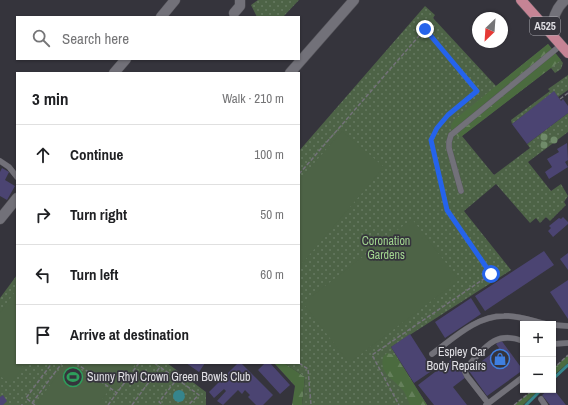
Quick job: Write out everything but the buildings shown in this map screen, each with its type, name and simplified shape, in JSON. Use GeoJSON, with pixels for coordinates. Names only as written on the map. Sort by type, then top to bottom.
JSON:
{"type":"FeatureCollection","features":[{"type":"Feature","properties":{"kind":"main road","name":"A525"},"geometry":{"type":"LineString","coordinates":[[521,0],[568,53]]}},
{"type":"Feature","properties":{"kind":"street"},"geometry":{"type":"LineString","coordinates":[[162,16],[175,0]]}},
{"type":"Feature","properties":{"kind":"street"},"geometry":{"type":"LineString","coordinates":[[234,13],[240,6],[241,0]]}},
{"type":"Feature","properties":{"kind":"street"},"geometry":{"type":"LineString","coordinates":[[291,72],[354,0]]}},
{"type":"Feature","properties":{"kind":"street"},"geometry":{"type":"LineString","coordinates":[[551,33],[554,15],[559,6],[566,0]]}},
{"type":"Feature","properties":{"kind":"street"},"geometry":{"type":"LineString","coordinates":[[115,72],[125,60]]}},
{"type":"Feature","properties":{"kind":"street"},"geometry":{"type":"LineString","coordinates":[[0,219],[16,199]]}},
{"type":"Feature","properties":{"kind":"lane"},"geometry":{"type":"LineString","coordinates":[[461,191],[450,148],[449,142],[451,135],[561,45]]}},
{"type":"Feature","properties":{"kind":"lane"},"geometry":{"type":"LineString","coordinates":[[0,161],[9,167],[16,176]]}},
{"type":"Feature","properties":{"kind":"lane"},"geometry":{"type":"LineString","coordinates":[[432,354],[472,325],[489,317],[505,316],[531,321]]}},
{"type":"Feature","properties":{"kind":"lane"},"geometry":{"type":"LineString","coordinates":[[556,325],[568,326]]}},
{"type":"Feature","properties":{"kind":"lane"},"geometry":{"type":"LineString","coordinates":[[520,340],[509,337],[501,337],[488,344],[466,368],[465,372],[487,404],[520,379]]}},
{"type":"Feature","properties":{"kind":"lane"},"geometry":{"type":"LineString","coordinates":[[556,344],[568,343]]}},
{"type":"Feature","properties":{"kind":"lane"},"geometry":{"type":"LineString","coordinates":[[541,399],[545,405]]}},
{"type":"Feature","properties":{"kind":"path"},"geometry":{"type":"LineString","coordinates":[[300,173],[425,29],[477,91],[448,115],[437,128],[431,140],[447,210],[491,274],[372,355],[399,405]]}},
{"type":"Feature","properties":{"kind":"path"},"geometry":{"type":"LineString","coordinates":[[560,99],[568,93]]}},
{"type":"Feature","properties":{"kind":"path"},"geometry":{"type":"LineString","coordinates":[[556,366],[568,355]]}},
{"type":"Feature","properties":{"kind":"path"},"geometry":{"type":"LineString","coordinates":[[35,405],[26,398],[51,364]]}},
{"type":"Feature","properties":{"kind":"path"},"geometry":{"type":"LineString","coordinates":[[32,403],[61,364]]}},
{"type":"Feature","properties":{"kind":"path"},"geometry":{"type":"LineString","coordinates":[[77,364],[117,393]]}},
{"type":"Feature","properties":{"kind":"path"},"geometry":{"type":"LineString","coordinates":[[108,405],[138,364]]}},
{"type":"Feature","properties":{"kind":"path"},"geometry":{"type":"LineString","coordinates":[[156,364],[199,394],[189,405]]}},
{"type":"Feature","properties":{"kind":"path"},"geometry":{"type":"LineString","coordinates":[[300,364],[308,369],[311,405]]}},
{"type":"Feature","properties":{"kind":"path"},"geometry":{"type":"LineString","coordinates":[[132,405],[160,367]]}},
{"type":"Feature","properties":{"kind":"path"},"geometry":{"type":"LineString","coordinates":[[163,405],[159,402],[177,379]]}},
{"type":"Feature","properties":{"kind":"path"},"geometry":{"type":"LineString","coordinates":[[514,405],[529,393]]}},
{"type":"Feature","properties":{"kind":"green space"},"geometry":{"type":"Polygon","coordinates":[[[258,0],[299,0],[284,16],[256,16],[251,5],[258,0]]]}},
{"type":"Feature","properties":{"kind":"green space","name":"Coronation Gardens"},"geometry":{"type":"Polygon","coordinates":[[[425,6],[435,15],[433,18],[496,86],[548,44],[563,63],[561,69],[555,73],[551,68],[462,136],[494,175],[530,148],[527,144],[568,113],[568,132],[528,162],[551,191],[561,184],[568,196],[564,202],[566,205],[550,221],[546,217],[540,223],[536,218],[530,223],[496,184],[464,211],[511,270],[391,347],[427,405],[302,405],[305,377],[286,364],[300,364],[300,150],[425,6]]]}},
{"type":"Feature","properties":{"kind":"green space"},"geometry":{"type":"Polygon","coordinates":[[[548,44],[561,60],[462,136],[458,137],[451,128],[454,120],[548,44]]]}},
{"type":"Feature","properties":{"kind":"green space"},"geometry":{"type":"Polygon","coordinates":[[[568,75],[568,90],[558,97],[554,92],[512,124],[511,120],[550,91],[548,89],[568,75]]]}},
{"type":"Feature","properties":{"kind":"green space"},"geometry":{"type":"Polygon","coordinates":[[[342,131],[384,167],[300,266],[300,180],[342,131]]]}},
{"type":"Feature","properties":{"kind":"green space"},"geometry":{"type":"Polygon","coordinates":[[[412,219],[459,280],[349,363],[303,303],[412,219]]]}},
{"type":"Feature","properties":{"kind":"green space"},"geometry":{"type":"Polygon","coordinates":[[[16,276],[16,364],[168,364],[206,392],[206,405],[0,405],[0,298],[16,276]]]}},
{"type":"Feature","properties":{"kind":"green space"},"geometry":{"type":"Polygon","coordinates":[[[16,290],[16,364],[24,364],[11,384],[0,376],[0,313],[16,290]]]}},
{"type":"Feature","properties":{"kind":"green space"},"geometry":{"type":"Polygon","coordinates":[[[387,353],[395,355],[427,405],[410,405],[403,390],[386,374],[382,362],[383,357],[387,353]]]}},
{"type":"Feature","properties":{"kind":"green space"},"geometry":{"type":"Polygon","coordinates":[[[568,355],[568,363],[556,373],[556,366],[568,355]]]}},
{"type":"Feature","properties":{"kind":"green space","name":"Sunny Rhyl Crown Green Bowls Club"},"geometry":{"type":"Polygon","coordinates":[[[65,364],[72,364],[109,390],[98,405],[42,405],[38,402],[65,364]]]}},
{"type":"Feature","properties":{"kind":"green space"},"geometry":{"type":"Polygon","coordinates":[[[81,364],[135,364],[117,390],[81,364]]]}},
{"type":"Feature","properties":{"kind":"green space"},"geometry":{"type":"Polygon","coordinates":[[[275,364],[286,364],[305,377],[302,405],[292,405],[295,386],[275,364]]]}},
{"type":"Feature","properties":{"kind":"green space"},"geometry":{"type":"Polygon","coordinates":[[[529,393],[536,393],[523,405],[514,405],[529,393]]]}},
{"type":"Feature","properties":{"kind":"water"},"geometry":{"type":"Polygon","coordinates":[[[177,390],[181,390],[185,396],[181,402],[177,402],[173,398],[173,394],[177,390]]]}},
{"type":"Feature","properties":{"kind":"waterway"},"geometry":{"type":"LineString","coordinates":[[556,376],[568,365]]}},
{"type":"Feature","properties":{"kind":"waterway"},"geometry":{"type":"LineString","coordinates":[[526,405],[538,393]]}},
{"type":"Feature","properties":{"kind":"place","name":"Espley Car Body Repairs"},"geometry":{"type":"Point","coordinates":[500,359]}},
{"type":"Feature","properties":{"kind":"place","name":"Sunny Rhyl Crown Green Bowls Club"},"geometry":{"type":"Point","coordinates":[73,377]}},
{"type":"Feature","properties":{"kind":"route"},"geometry":{"type":"LineString","coordinates":[[425,29],[477,91],[448,115],[437,128],[431,140],[447,210],[491,274]]}}]}
